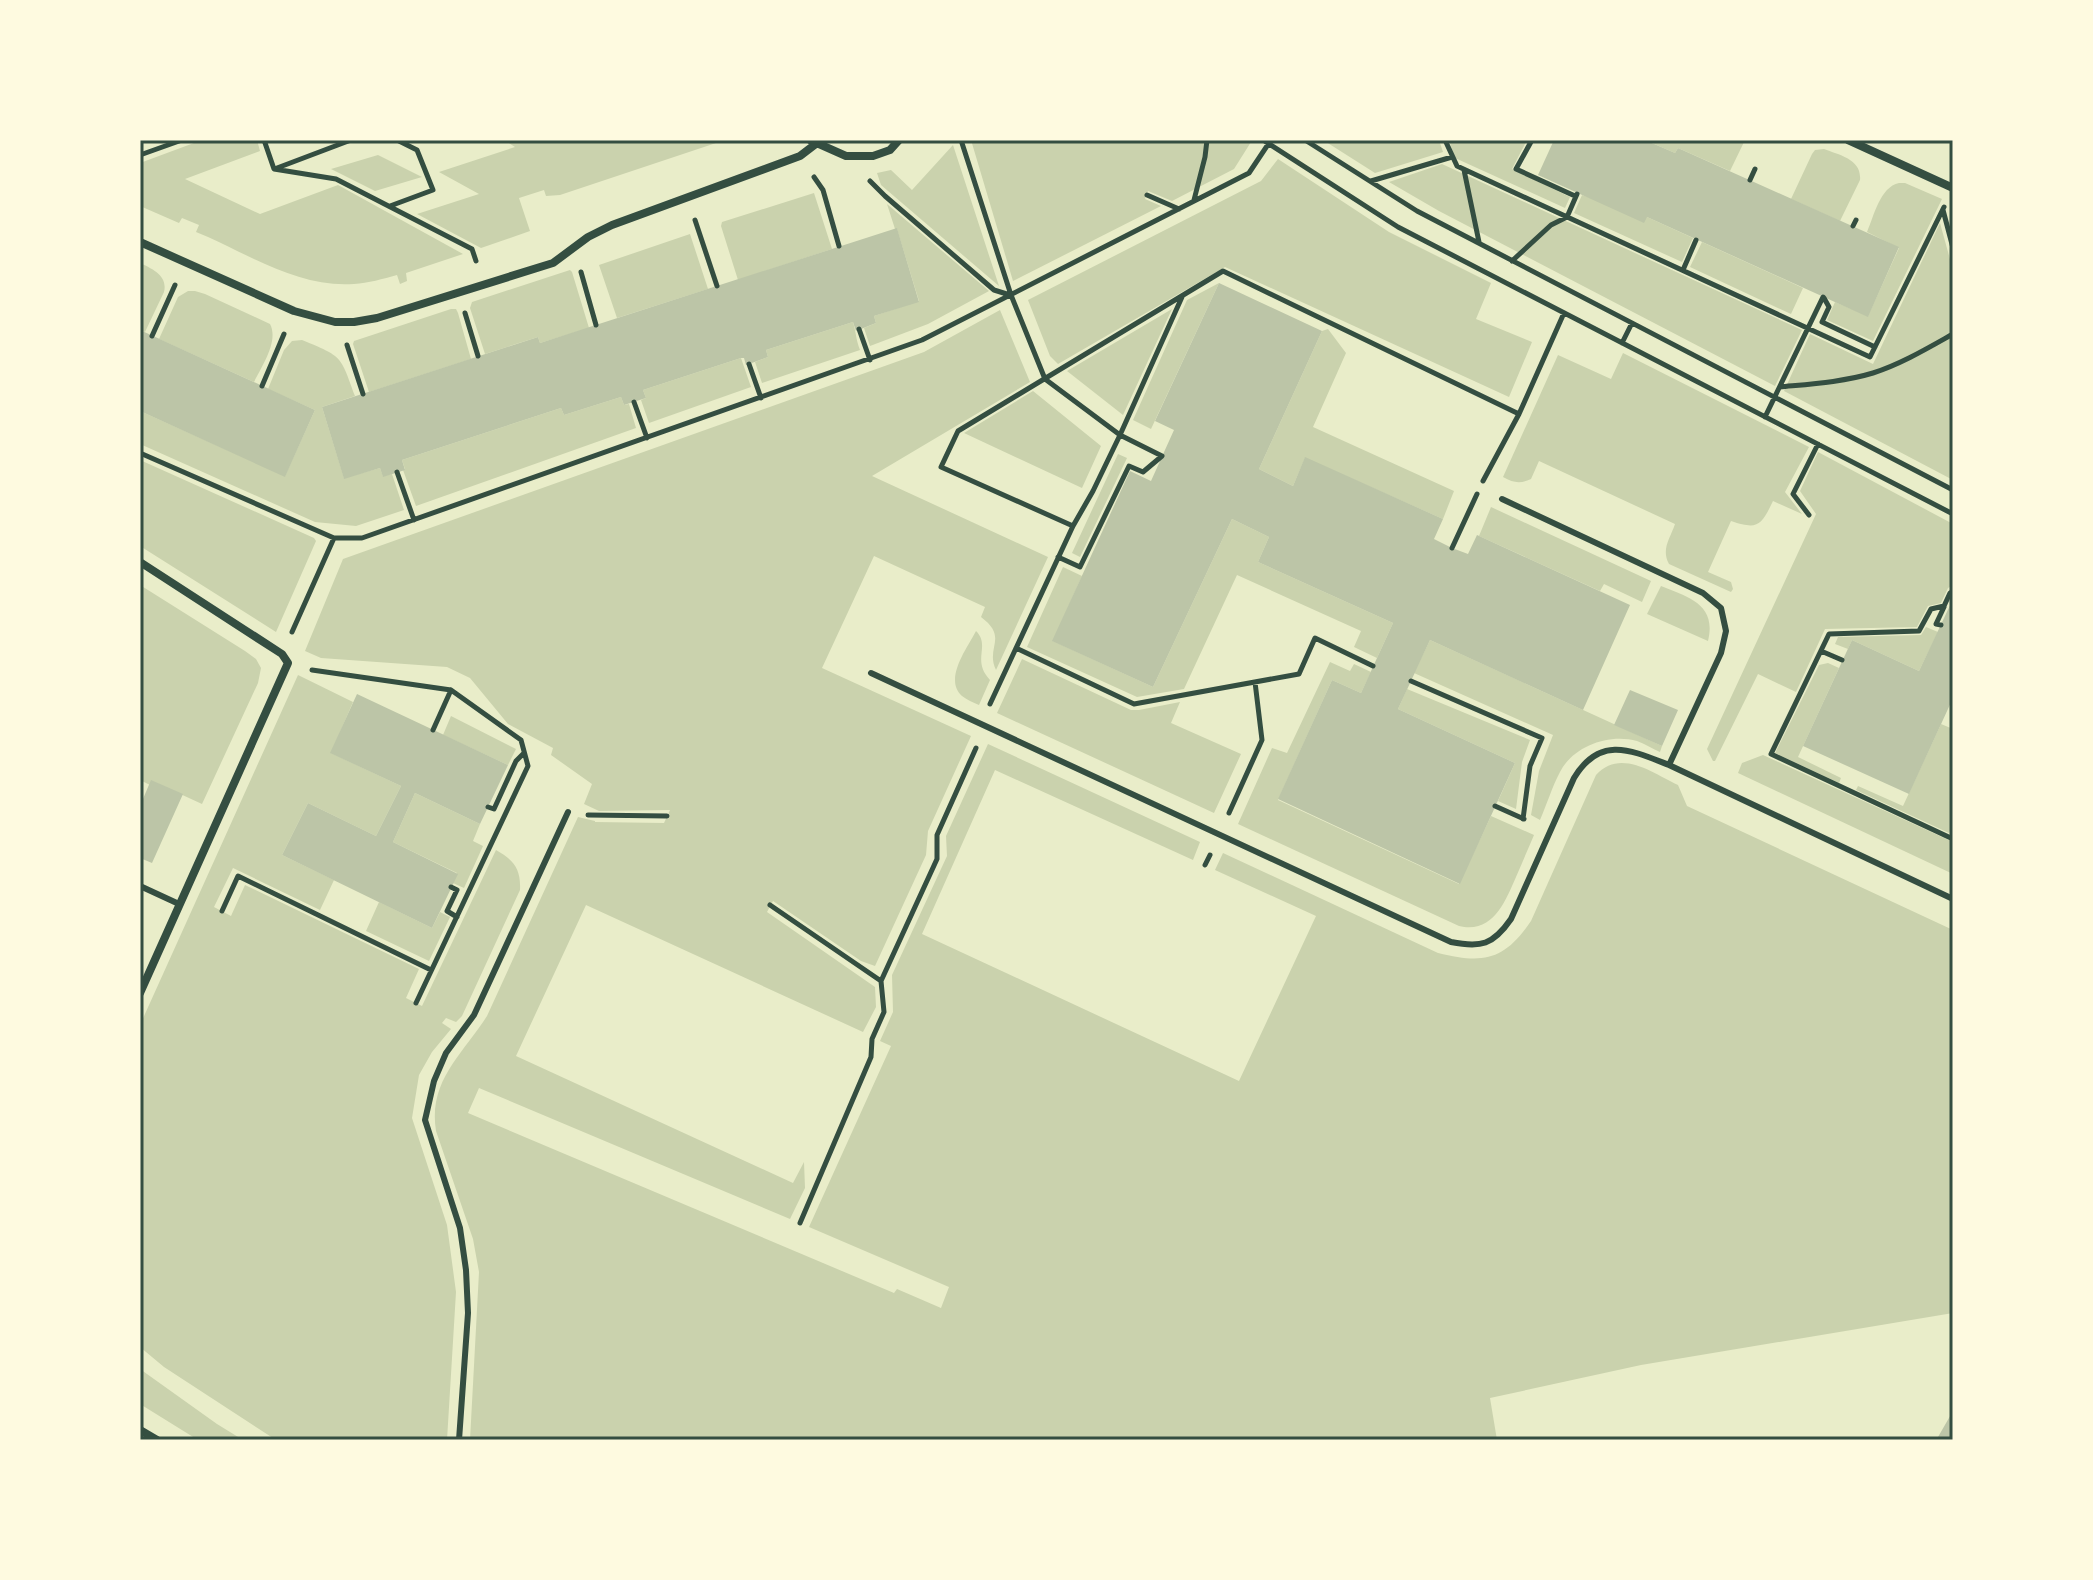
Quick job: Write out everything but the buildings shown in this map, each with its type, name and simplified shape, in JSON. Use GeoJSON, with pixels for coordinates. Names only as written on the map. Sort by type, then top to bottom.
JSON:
{"type":"FeatureCollection","features":[{"type":"Feature","properties":{"kind":"street"},"geometry":{"type":"LineString","coordinates":[[140,242],[294,311],[316,318],[354,322],[377,318],[553,263],[588,237],[612,225],[800,156],[814,142],[846,156],[873,156],[890,150],[899,140]]}},
{"type":"Feature","properties":{"kind":"street"},"geometry":{"type":"LineString","coordinates":[[1848,140],[1953,188]]}},
{"type":"Feature","properties":{"kind":"street"},"geometry":{"type":"LineString","coordinates":[[140,562],[282,654],[288,663],[140,993]]}},
{"type":"Feature","properties":{"kind":"street"},"geometry":{"type":"LineString","coordinates":[[140,1430],[157,1440]]}},
{"type":"Feature","properties":{"kind":"lane"},"geometry":{"type":"LineString","coordinates":[[1502,499],[1703,593],[1721,608],[1726,631],[1721,653],[1669,765]]}},
{"type":"Feature","properties":{"kind":"lane"},"geometry":{"type":"LineString","coordinates":[[871,673],[1451,942],[1471,946],[1488,943],[1502,932],[1511,919],[1581,766],[1592,755],[1630,749],[1953,899]]}},
{"type":"Feature","properties":{"kind":"lane"},"geometry":{"type":"LineString","coordinates":[[459,1440],[468,1313],[466,1270],[460,1228],[425,1120],[434,1081],[446,1053],[474,1015],[568,812]]}},
{"type":"Feature","properties":{"kind":"lane"},"geometry":{"type":"LineString","coordinates":[[140,886],[179,904]]}},
{"type":"Feature","properties":{"kind":"path"},"geometry":{"type":"LineString","coordinates":[[140,155],[182,140]]}},
{"type":"Feature","properties":{"kind":"path"},"geometry":{"type":"LineString","coordinates":[[264,140],[274,169]]}},
{"type":"Feature","properties":{"kind":"path"},"geometry":{"type":"LineString","coordinates":[[274,169],[351,140]]}},
{"type":"Feature","properties":{"kind":"path"},"geometry":{"type":"LineString","coordinates":[[389,206],[433,190],[417,150],[397,140]]}},
{"type":"Feature","properties":{"kind":"path"},"geometry":{"type":"LineString","coordinates":[[961,140],[1011,295],[1045,379],[1120,435],[1162,456],[1143,472],[1129,466],[1080,567],[1058,557]]}},
{"type":"Feature","properties":{"kind":"path"},"geometry":{"type":"LineString","coordinates":[[1194,201],[1207,140]]}},
{"type":"Feature","properties":{"kind":"path"},"geometry":{"type":"LineString","coordinates":[[1305,140],[1417,211],[1953,490]]}},
{"type":"Feature","properties":{"kind":"path"},"geometry":{"type":"LineString","coordinates":[[1445,140],[1457,166],[1464,170],[1870,357],[1953,188]]}},
{"type":"Feature","properties":{"kind":"path"},"geometry":{"type":"LineString","coordinates":[[1512,261],[1551,225],[1567,217],[1576,194],[1516,169],[1532,140]]}},
{"type":"Feature","properties":{"kind":"path"},"geometry":{"type":"LineString","coordinates":[[140,453],[334,538],[362,538],[922,340],[1249,173],[1267,141],[1398,227],[1953,514]]}},
{"type":"Feature","properties":{"kind":"path"},"geometry":{"type":"LineString","coordinates":[[800,156],[823,190],[839,246]]}},
{"type":"Feature","properties":{"kind":"path"},"geometry":{"type":"LineString","coordinates":[[846,156],[885,196],[994,290],[1011,295]]}},
{"type":"Feature","properties":{"kind":"path"},"geometry":{"type":"LineString","coordinates":[[1370,182],[1452,157]]}},
{"type":"Feature","properties":{"kind":"path"},"geometry":{"type":"LineString","coordinates":[[274,169],[336,179],[472,249],[485,285]]}},
{"type":"Feature","properties":{"kind":"path"},"geometry":{"type":"LineString","coordinates":[[1750,180],[1755,169]]}},
{"type":"Feature","properties":{"kind":"path"},"geometry":{"type":"LineString","coordinates":[[1464,170],[1479,243]]}},
{"type":"Feature","properties":{"kind":"path"},"geometry":{"type":"LineString","coordinates":[[1147,195],[1179,209]]}},
{"type":"Feature","properties":{"kind":"path"},"geometry":{"type":"LineString","coordinates":[[687,197],[717,286]]}},
{"type":"Feature","properties":{"kind":"path"},"geometry":{"type":"LineString","coordinates":[[1943,209],[1953,248]]}},
{"type":"Feature","properties":{"kind":"path"},"geometry":{"type":"LineString","coordinates":[[1683,270],[1696,240]]}},
{"type":"Feature","properties":{"kind":"path"},"geometry":{"type":"LineString","coordinates":[[574,248],[596,325]]}},
{"type":"Feature","properties":{"kind":"path"},"geometry":{"type":"LineString","coordinates":[[152,336],[185,262]]}},
{"type":"Feature","properties":{"kind":"path"},"geometry":{"type":"LineString","coordinates":[[1073,526],[941,467],[958,431],[1223,271],[1519,414]]}},
{"type":"Feature","properties":{"kind":"path"},"geometry":{"type":"LineString","coordinates":[[988,708],[1058,557],[1120,435],[1183,296]]}},
{"type":"Feature","properties":{"kind":"path"},"geometry":{"type":"LineString","coordinates":[[1765,417],[1823,297],[1829,307],[1822,322],[1875,347]]}},
{"type":"Feature","properties":{"kind":"path"},"geometry":{"type":"LineString","coordinates":[[262,386],[294,311]]}},
{"type":"Feature","properties":{"kind":"path"},"geometry":{"type":"LineString","coordinates":[[1452,548],[1519,414],[1564,313]]}},
{"type":"Feature","properties":{"kind":"path"},"geometry":{"type":"LineString","coordinates":[[339,322],[363,394]]}},
{"type":"Feature","properties":{"kind":"path"},"geometry":{"type":"LineString","coordinates":[[1622,343],[1632,323]]}},
{"type":"Feature","properties":{"kind":"path"},"geometry":{"type":"LineString","coordinates":[[859,329],[870,360]]}},
{"type":"Feature","properties":{"kind":"path"},"geometry":{"type":"LineString","coordinates":[[1780,387],[1875,372],[1953,334]]}},
{"type":"Feature","properties":{"kind":"path"},"geometry":{"type":"LineString","coordinates":[[472,339],[478,356]]}},
{"type":"Feature","properties":{"kind":"path"},"geometry":{"type":"LineString","coordinates":[[749,364],[761,398]]}},
{"type":"Feature","properties":{"kind":"path"},"geometry":{"type":"LineString","coordinates":[[634,402],[647,438]]}},
{"type":"Feature","properties":{"kind":"path"},"geometry":{"type":"LineString","coordinates":[[1809,515],[1793,494],[1818,444]]}},
{"type":"Feature","properties":{"kind":"path"},"geometry":{"type":"LineString","coordinates":[[397,472],[414,520]]}},
{"type":"Feature","properties":{"kind":"path"},"geometry":{"type":"LineString","coordinates":[[282,654],[334,538]]}},
{"type":"Feature","properties":{"kind":"path"},"geometry":{"type":"LineString","coordinates":[[1941,625],[1936,624],[1953,591]]}},
{"type":"Feature","properties":{"kind":"path"},"geometry":{"type":"LineString","coordinates":[[1944,606],[1931,609],[1919,631],[1829,634],[1771,754],[1953,839]]}},
{"type":"Feature","properties":{"kind":"path"},"geometry":{"type":"LineString","coordinates":[[1016,648],[1134,704],[1299,674],[1315,638],[1373,666]]}},
{"type":"Feature","properties":{"kind":"path"},"geometry":{"type":"LineString","coordinates":[[1821,651],[1842,660]]}},
{"type":"Feature","properties":{"kind":"path"},"geometry":{"type":"LineString","coordinates":[[313,671],[451,690],[521,740],[528,766],[416,1003]]}},
{"type":"Feature","properties":{"kind":"path"},"geometry":{"type":"LineString","coordinates":[[1411,681],[1542,738],[1530,766],[1523,819]]}},
{"type":"Feature","properties":{"kind":"path"},"geometry":{"type":"LineString","coordinates":[[1219,834],[1262,740],[1255,682]]}},
{"type":"Feature","properties":{"kind":"path"},"geometry":{"type":"LineString","coordinates":[[433,730],[451,690]]}},
{"type":"Feature","properties":{"kind":"path"},"geometry":{"type":"LineString","coordinates":[[800,1223],[871,1057],[872,1039],[884,1012],[881,981],[937,859],[937,835],[986,725]]}},
{"type":"Feature","properties":{"kind":"path"},"geometry":{"type":"LineString","coordinates":[[488,807],[494,809],[516,761],[524,753]]}},
{"type":"Feature","properties":{"kind":"path"},"geometry":{"type":"LineString","coordinates":[[1495,806],[1550,832]]}},
{"type":"Feature","properties":{"kind":"path"},"geometry":{"type":"LineString","coordinates":[[568,812],[596,816],[667,816]]}},
{"type":"Feature","properties":{"kind":"path"},"geometry":{"type":"LineString","coordinates":[[222,911],[238,876],[431,970]]}},
{"type":"Feature","properties":{"kind":"path"},"geometry":{"type":"LineString","coordinates":[[451,887],[457,890],[447,911],[457,917]]}},
{"type":"Feature","properties":{"kind":"path"},"geometry":{"type":"LineString","coordinates":[[770,905],[881,981]]}},
{"type":"Feature","properties":{"kind":"green space"},"geometry":{"type":"Polygon","coordinates":[[[202,140],[257,140],[260,151],[185,179],[260,214],[338,185],[463,254],[406,273],[407,281],[400,284],[397,275],[370,282],[335,284],[279,270],[196,232],[199,225],[182,218],[179,223],[140,206],[140,163],[202,140]]]}},
{"type":"Feature","properties":{"kind":"green space"},"geometry":{"type":"Polygon","coordinates":[[[504,140],[725,140],[560,195],[546,196],[544,190],[519,198],[530,231],[481,248],[417,214],[479,194],[439,172],[515,147],[504,140]]]}},
{"type":"Feature","properties":{"kind":"green space"},"geometry":{"type":"Polygon","coordinates":[[[971,140],[1251,142],[1234,169],[1172,201],[1148,191],[1145,199],[1161,206],[1013,281],[971,140]]]}},
{"type":"Feature","properties":{"kind":"green space"},"geometry":{"type":"Polygon","coordinates":[[[1323,140],[1439,140],[1443,152],[1375,173],[1323,140]]]}},
{"type":"Feature","properties":{"kind":"green space"},"geometry":{"type":"Polygon","coordinates":[[[1449,140],[1527,140],[1512,169],[1570,197],[1565,208],[1455,158],[1449,140]]]}},
{"type":"Feature","properties":{"kind":"green space"},"geometry":{"type":"Polygon","coordinates":[[[1645,140],[1745,140],[1730,171],[1678,148],[1675,153],[1645,140]]]}},
{"type":"Feature","properties":{"kind":"green space"},"geometry":{"type":"Polygon","coordinates":[[[953,145],[999,286],[881,185],[877,173],[891,170],[912,190],[953,145]]]}},
{"type":"Feature","properties":{"kind":"green space"},"geometry":{"type":"Polygon","coordinates":[[[1824,149],[1848,159],[1860,173],[1860,180],[1840,221],[1791,199],[1812,154],[1815,150],[1824,149]]]}},
{"type":"Feature","properties":{"kind":"green space"},"geometry":{"type":"Polygon","coordinates":[[[378,155],[422,177],[375,191],[331,169],[378,155]]]}},
{"type":"Feature","properties":{"kind":"green space"},"geometry":{"type":"Polygon","coordinates":[[[1278,159],[1389,232],[1491,283],[1476,319],[1532,342],[1509,397],[1225,267],[1058,364],[1050,356],[1028,300],[1261,181],[1278,159]]]}},
{"type":"Feature","properties":{"kind":"green space"},"geometry":{"type":"Polygon","coordinates":[[[1442,164],[1802,330],[1775,386],[1389,182],[1442,164]]]}},
{"type":"Feature","properties":{"kind":"green space"},"geometry":{"type":"Polygon","coordinates":[[[1899,183],[1942,199],[1873,341],[1827,320],[1835,302],[1868,316],[1899,248],[1867,232],[1882,196],[1899,183]]]}},
{"type":"Feature","properties":{"kind":"green space"},"geometry":{"type":"Polygon","coordinates":[[[814,193],[832,249],[738,280],[722,222],[814,193]]]}},
{"type":"Feature","properties":{"kind":"green space"},"geometry":{"type":"Polygon","coordinates":[[[1582,195],[1647,217],[1693,238],[1682,262],[1574,213],[1582,195]]]}},
{"type":"Feature","properties":{"kind":"green space"},"geometry":{"type":"Polygon","coordinates":[[[887,204],[989,291],[928,324],[870,346],[864,328],[876,323],[874,316],[919,301],[887,204]]]}},
{"type":"Feature","properties":{"kind":"green space"},"geometry":{"type":"Polygon","coordinates":[[[1940,223],[1953,270],[1953,480],[1784,391],[1810,334],[1873,364],[1940,223]]]}},
{"type":"Feature","properties":{"kind":"green space"},"geometry":{"type":"Polygon","coordinates":[[[690,234],[708,289],[617,318],[599,265],[690,234]]]}},
{"type":"Feature","properties":{"kind":"green space"},"geometry":{"type":"Polygon","coordinates":[[[1702,242],[1803,288],[1791,314],[1690,267],[1702,242]]]}},
{"type":"Feature","properties":{"kind":"green space"},"geometry":{"type":"Polygon","coordinates":[[[140,263],[158,274],[165,286],[145,332],[140,330],[140,263]]]}},
{"type":"Feature","properties":{"kind":"green space"},"geometry":{"type":"Polygon","coordinates":[[[570,270],[589,328],[540,343],[538,337],[485,354],[470,308],[472,302],[570,270]]]}},
{"type":"Feature","properties":{"kind":"green space"},"geometry":{"type":"Polygon","coordinates":[[[1219,283],[1151,429],[1133,420],[1187,300],[1219,283]]]}},
{"type":"Feature","properties":{"kind":"green space"},"geometry":{"type":"Polygon","coordinates":[[[188,291],[205,294],[270,324],[271,346],[254,382],[159,339],[178,297],[188,291]]]}},
{"type":"Feature","properties":{"kind":"green space"},"geometry":{"type":"Polygon","coordinates":[[[456,309],[458,313],[471,359],[369,392],[354,341],[456,309]]]}},
{"type":"Feature","properties":{"kind":"green space"},"geometry":{"type":"Polygon","coordinates":[[[1172,309],[1123,415],[1067,371],[1172,309]]]}},
{"type":"Feature","properties":{"kind":"green space"},"geometry":{"type":"Polygon","coordinates":[[[1000,310],[1030,382],[872,476],[1048,557],[996,670],[993,662],[994,631],[981,617],[985,607],[874,556],[822,668],[971,736],[928,831],[926,855],[875,966],[861,961],[773,901],[767,912],[875,987],[876,1007],[863,1032],[586,905],[516,1056],[793,1183],[804,1162],[805,1188],[790,1219],[479,1088],[468,1113],[894,1293],[897,1289],[941,1308],[949,1287],[809,1227],[891,1046],[880,1041],[893,1012],[892,975],[947,856],[946,836],[988,744],[1200,842],[1193,860],[995,770],[922,934],[1239,1081],[1316,916],[1215,870],[1223,853],[1438,953],[1468,958],[1491,956],[1502,952],[1531,921],[1596,775],[1615,763],[1626,763],[1647,769],[1678,785],[1687,806],[1953,930],[1953,1313],[1641,1365],[1490,1398],[1497,1440],[470,1440],[479,1272],[473,1239],[436,1131],[437,1097],[449,1069],[487,1016],[578,817],[595,822],[664,823],[670,810],[599,811],[584,804],[592,784],[551,755],[553,748],[508,724],[470,678],[447,667],[321,658],[305,651],[343,559],[924,352],[1000,310]]]}},
{"type":"Feature","properties":{"kind":"green space"},"geometry":{"type":"Polygon","coordinates":[[[853,322],[860,350],[762,383],[755,362],[768,357],[766,350],[853,322]]]}},
{"type":"Feature","properties":{"kind":"green space"},"geometry":{"type":"Polygon","coordinates":[[[1328,329],[1346,353],[1313,427],[1454,491],[1443,519],[1305,458],[1293,486],[1259,469],[1322,331],[1328,329]]]}},
{"type":"Feature","properties":{"kind":"green space"},"geometry":{"type":"Polygon","coordinates":[[[302,340],[338,359],[355,396],[322,407],[344,478],[380,468],[383,476],[392,474],[404,510],[356,526],[315,522],[140,444],[140,411],[285,476],[315,410],[268,389],[284,350],[292,341],[302,340]]]}},
{"type":"Feature","properties":{"kind":"green space"},"geometry":{"type":"Polygon","coordinates":[[[1623,353],[1809,447],[1785,492],[1802,514],[1773,501],[1758,524],[1731,521],[1708,572],[1731,582],[1731,592],[1669,564],[1666,549],[1675,524],[1539,461],[1531,479],[1517,482],[1503,477],[1558,355],[1611,379],[1623,353]]]}},
{"type":"Feature","properties":{"kind":"green space"},"geometry":{"type":"Polygon","coordinates":[[[741,358],[751,387],[649,423],[641,400],[646,398],[643,390],[741,358]]]}},
{"type":"Feature","properties":{"kind":"green space"},"geometry":{"type":"Polygon","coordinates":[[[1033,391],[1101,446],[1082,488],[964,433],[1033,391]]]}},
{"type":"Feature","properties":{"kind":"green space"},"geometry":{"type":"Polygon","coordinates":[[[621,397],[624,405],[629,404],[636,428],[416,506],[402,460],[561,408],[564,415],[621,397]]]}},
{"type":"Feature","properties":{"kind":"green space"},"geometry":{"type":"Polygon","coordinates":[[[1818,452],[1953,524],[1953,585],[1948,588],[1941,603],[1928,606],[1917,627],[1825,629],[1796,692],[1758,674],[1713,761],[1707,749],[1816,514],[1800,491],[1818,452]]]}},
{"type":"Feature","properties":{"kind":"green space"},"geometry":{"type":"Polygon","coordinates":[[[1118,454],[1127,458],[1080,557],[1072,553],[1118,454]]]}},
{"type":"Feature","properties":{"kind":"green space"},"geometry":{"type":"Polygon","coordinates":[[[140,460],[314,538],[316,541],[276,632],[140,546],[140,460]]]}},
{"type":"Feature","properties":{"kind":"green space"},"geometry":{"type":"Polygon","coordinates":[[[1491,507],[1651,581],[1642,602],[1604,584],[1600,591],[1479,536],[1491,507]]]}},
{"type":"Feature","properties":{"kind":"green space"},"geometry":{"type":"Polygon","coordinates":[[[1232,519],[1269,537],[1258,562],[1393,623],[1377,658],[1354,647],[1361,631],[1237,575],[1184,689],[1137,697],[1027,647],[1063,567],[1082,576],[1053,641],[1153,687],[1232,519]]]}},
{"type":"Feature","properties":{"kind":"green space"},"geometry":{"type":"Polygon","coordinates":[[[140,585],[245,651],[256,659],[261,668],[258,683],[202,804],[152,781],[150,785],[140,780],[140,585]]]}},
{"type":"Feature","properties":{"kind":"green space"},"geometry":{"type":"Polygon","coordinates":[[[1661,586],[1690,598],[1704,610],[1710,628],[1708,641],[1647,614],[1661,586]]]}},
{"type":"Feature","properties":{"kind":"green space"},"geometry":{"type":"Polygon","coordinates":[[[1926,627],[1938,632],[1919,671],[1852,640],[1848,649],[1835,644],[1838,637],[1921,635],[1926,627]]]}},
{"type":"Feature","properties":{"kind":"green space"},"geometry":{"type":"Polygon","coordinates":[[[976,631],[982,642],[982,666],[990,680],[979,705],[962,696],[955,681],[959,663],[976,631]]]}},
{"type":"Feature","properties":{"kind":"green space"},"geometry":{"type":"Polygon","coordinates":[[[1430,640],[1662,746],[1660,752],[1626,739],[1604,740],[1583,749],[1560,772],[1540,820],[1531,815],[1539,771],[1553,735],[1414,673],[1430,640]]]}},
{"type":"Feature","properties":{"kind":"green space"},"geometry":{"type":"Polygon","coordinates":[[[1022,659],[1131,710],[1180,702],[1171,723],[1241,754],[1214,813],[997,713],[1022,659]]]}},
{"type":"Feature","properties":{"kind":"green space"},"geometry":{"type":"Polygon","coordinates":[[[1330,662],[1350,671],[1354,664],[1371,672],[1361,693],[1332,680],[1278,800],[1459,884],[1491,816],[1534,835],[1502,906],[1489,921],[1471,927],[1459,926],[1238,824],[1272,748],[1287,753],[1330,662]]]}},
{"type":"Feature","properties":{"kind":"green space"},"geometry":{"type":"Polygon","coordinates":[[[1828,663],[1839,668],[1798,757],[1841,778],[1839,783],[1775,753],[1819,665],[1828,663]]]}},
{"type":"Feature","properties":{"kind":"green space"},"geometry":{"type":"Polygon","coordinates":[[[298,675],[353,702],[331,753],[401,786],[376,836],[308,803],[282,855],[334,880],[320,910],[233,868],[214,907],[231,916],[245,885],[419,969],[406,998],[422,1006],[496,850],[512,862],[519,876],[520,890],[462,1016],[456,1022],[446,1018],[442,1023],[451,1029],[432,1052],[419,1075],[412,1118],[447,1225],[456,1292],[447,1440],[276,1440],[164,1367],[140,1347],[140,1025],[298,675]]]}},
{"type":"Feature","properties":{"kind":"green space"},"geometry":{"type":"Polygon","coordinates":[[[1407,689],[1530,740],[1522,762],[1516,809],[1498,801],[1515,763],[1398,709],[1407,689]]]}},
{"type":"Feature","properties":{"kind":"green space"},"geometry":{"type":"Polygon","coordinates":[[[451,716],[516,749],[508,765],[443,735],[451,716]]]}},
{"type":"Feature","properties":{"kind":"green space"},"geometry":{"type":"Polygon","coordinates":[[[1941,724],[1953,729],[1953,825],[1949,833],[1856,790],[1858,786],[1903,806],[1941,724]]]}},
{"type":"Feature","properties":{"kind":"green space"},"geometry":{"type":"Polygon","coordinates":[[[1763,755],[1953,842],[1953,874],[1738,773],[1742,763],[1763,755]]]}},
{"type":"Feature","properties":{"kind":"green space"},"geometry":{"type":"Polygon","coordinates":[[[415,793],[480,824],[473,841],[483,846],[464,888],[453,883],[457,873],[393,842],[415,793]]]}},
{"type":"Feature","properties":{"kind":"green space"},"geometry":{"type":"Polygon","coordinates":[[[379,902],[432,928],[440,912],[450,917],[429,961],[366,931],[379,902]]]}},
{"type":"Feature","properties":{"kind":"green space"},"geometry":{"type":"Polygon","coordinates":[[[140,1369],[243,1440],[198,1440],[140,1404],[140,1369]]]}}]}
